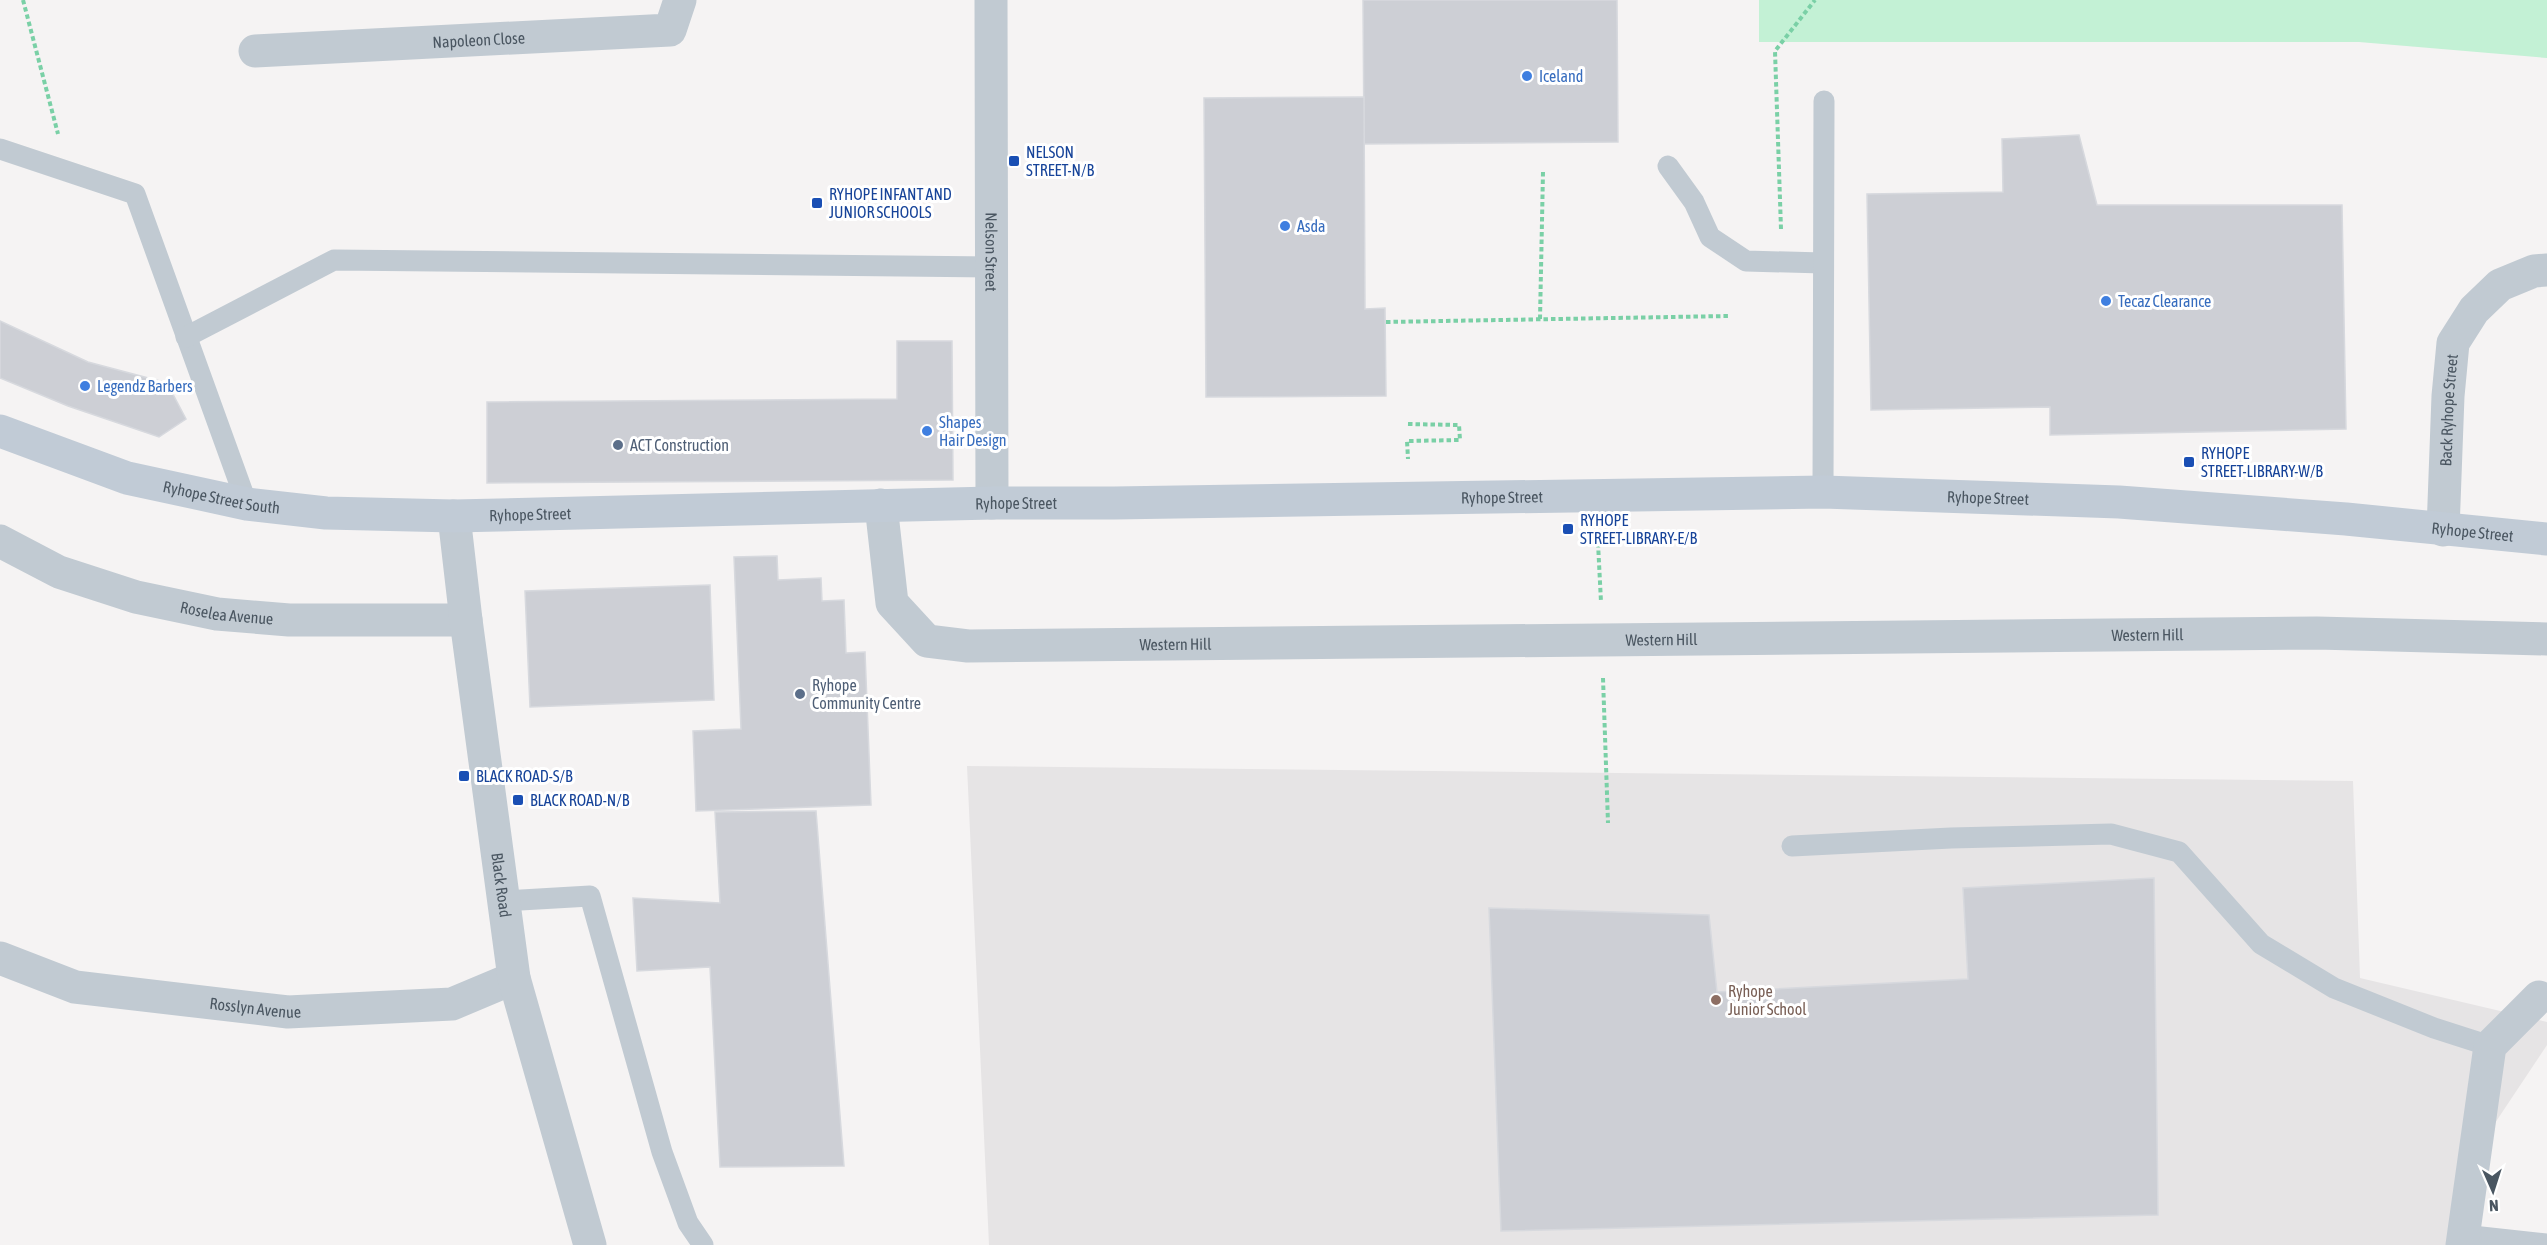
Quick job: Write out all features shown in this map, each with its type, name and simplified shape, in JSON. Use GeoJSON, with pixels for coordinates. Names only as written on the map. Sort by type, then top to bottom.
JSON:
{"type":"FeatureCollection","features":[{"type":"Feature","properties":{"kind":"main road","name":"Ryhope Street South"},"geometry":{"type":"LineString","coordinates":[[0,431],[127,478],[247,504],[326,513],[454,516]]}},
{"type":"Feature","properties":{"kind":"main road","name":"Ryhope Street"},"geometry":{"type":"LineString","coordinates":[[454,516],[992,503],[1823,492],[2119,502],[2346,519],[2547,539]]}},
{"type":"Feature","properties":{"kind":"street","name":"Napoleon Close"},"geometry":{"type":"LineString","coordinates":[[255,51],[670,30],[680,0]]}},
{"type":"Feature","properties":{"kind":"street","name":"Nelson Street"},"geometry":{"type":"LineString","coordinates":[[991,0],[992,503]]}},
{"type":"Feature","properties":{"kind":"street","name":"Back Ryhope Street"},"geometry":{"type":"LineString","coordinates":[[2443,530],[2448,396],[2453,343],[2474,310],[2500,285],[2534,271],[2547,270]]}},
{"type":"Feature","properties":{"kind":"street","name":"Western Hill"},"geometry":{"type":"LineString","coordinates":[[881,506],[892,603],[927,641],[968,646],[2317,633],[2547,639]]}},
{"type":"Feature","properties":{"kind":"street","name":"Black Road"},"geometry":{"type":"LineString","coordinates":[[454,516],[514,978],[590,1245]]}},
{"type":"Feature","properties":{"kind":"street","name":"Roselea Avenue"},"geometry":{"type":"LineString","coordinates":[[0,541],[59,572],[136,597],[217,614],[290,620],[466,620]]}},
{"type":"Feature","properties":{"kind":"street","name":"Rosslyn Avenue"},"geometry":{"type":"LineString","coordinates":[[0,958],[75,987],[288,1012],[452,1004],[514,978]]}},
{"type":"Feature","properties":{"kind":"street"},"geometry":{"type":"LineString","coordinates":[[2462,1240],[2490,1046],[2544,993]]}},
{"type":"Feature","properties":{"kind":"lane"},"geometry":{"type":"LineString","coordinates":[[1823,492],[1824,101]]}},
{"type":"Feature","properties":{"kind":"lane"},"geometry":{"type":"LineString","coordinates":[[0,149],[135,194],[247,504]]}},
{"type":"Feature","properties":{"kind":"lane"},"geometry":{"type":"LineString","coordinates":[[1668,166],[1694,202],[1710,237],[1746,261],[1823,262]]}},
{"type":"Feature","properties":{"kind":"lane"},"geometry":{"type":"LineString","coordinates":[[186,337],[334,260],[992,267]]}},
{"type":"Feature","properties":{"kind":"lane"},"geometry":{"type":"LineString","coordinates":[[1792,846],[1951,838],[2111,834],[2179,852],[2260,944],[2334,988],[2434,1028],[2490,1046]]}},
{"type":"Feature","properties":{"kind":"lane"},"geometry":{"type":"LineString","coordinates":[[504,901],[590,896],[662,1152],[688,1223],[703,1245]]}},
{"type":"Feature","properties":{"kind":"lane"},"geometry":{"type":"LineString","coordinates":[[2462,1240],[2547,1244]]}},
{"type":"Feature","properties":{"kind":"path"},"geometry":{"type":"LineString","coordinates":[[23,0],[68,172]]}},
{"type":"Feature","properties":{"kind":"path"},"geometry":{"type":"LineString","coordinates":[[1782,262],[1775,51],[1815,0]]}},
{"type":"Feature","properties":{"kind":"path"},"geometry":{"type":"LineString","coordinates":[[1540,320],[1544,172]]}},
{"type":"Feature","properties":{"kind":"path"},"geometry":{"type":"LineString","coordinates":[[1386,322],[1728,316]]}},
{"type":"Feature","properties":{"kind":"path"},"geometry":{"type":"LineString","coordinates":[[1408,424],[1459,425],[1460,440],[1407,441],[1408,465]]}},
{"type":"Feature","properties":{"kind":"shaded area","name":"Ryhope Junior School"},"geometry":{"type":"Polygon","coordinates":[[[967,766],[2353,781],[2360,978],[2547,1022],[2547,1045],[2459,1177],[2474,1245],[989,1245],[967,766]]]}},
{"type":"Feature","properties":{"kind":"green space"},"geometry":{"type":"Polygon","coordinates":[[[1759,0],[2547,0],[2547,58],[2359,42],[1759,42],[1759,0]]]}},
{"type":"Feature","properties":{"kind":"building"},"geometry":{"type":"Polygon","coordinates":[[[1363,0],[1617,0],[1618,142],[1364,144],[1363,0]]]}},
{"type":"Feature","properties":{"kind":"building","name":"Asda"},"geometry":{"type":"Polygon","coordinates":[[[1364,97],[1365,309],[1385,308],[1386,396],[1206,397],[1204,98],[1364,97]]]}},
{"type":"Feature","properties":{"kind":"building","name":"Tecaz Clearance"},"geometry":{"type":"Polygon","coordinates":[[[2079,135],[2097,205],[2342,205],[2346,429],[2050,435],[2050,407],[1871,410],[1867,194],[2003,192],[2002,139],[2079,135]]]}},
{"type":"Feature","properties":{"kind":"building"},"geometry":{"type":"Polygon","coordinates":[[[0,321],[88,362],[167,383],[186,419],[159,437],[68,406],[0,378],[0,321]]]}},
{"type":"Feature","properties":{"kind":"building"},"geometry":{"type":"Polygon","coordinates":[[[897,341],[952,341],[953,480],[487,483],[487,402],[897,399],[897,341]]]}},
{"type":"Feature","properties":{"kind":"building"},"geometry":{"type":"Polygon","coordinates":[[[777,556],[778,580],[821,578],[822,601],[844,600],[846,653],[865,652],[871,805],[696,811],[693,731],[741,729],[734,557],[777,556]]]}},
{"type":"Feature","properties":{"kind":"building"},"geometry":{"type":"Polygon","coordinates":[[[710,585],[714,700],[530,707],[525,591],[710,585]]]}},
{"type":"Feature","properties":{"kind":"building"},"geometry":{"type":"Polygon","coordinates":[[[816,811],[844,1166],[720,1167],[710,967],[637,971],[633,898],[720,903],[715,812],[816,811]]]}},
{"type":"Feature","properties":{"kind":"building"},"geometry":{"type":"Polygon","coordinates":[[[2154,878],[2158,1215],[1501,1231],[1489,908],[1709,915],[1717,992],[1968,979],[1963,888],[2154,878]]]}},
{"type":"Feature","properties":{"kind":"place","name":"Iceland"},"geometry":{"type":"Point","coordinates":[1527,76]}},
{"type":"Feature","properties":{"kind":"place","name":"NELSON STREET-N/B"},"geometry":{"type":"Point","coordinates":[1014,161]}},
{"type":"Feature","properties":{"kind":"place","name":"RYHOPE INFANT AND JUNIOR SCHOOLS"},"geometry":{"type":"Point","coordinates":[817,203]}},
{"type":"Feature","properties":{"kind":"place","name":"Asda"},"geometry":{"type":"Point","coordinates":[1285,226]}},
{"type":"Feature","properties":{"kind":"place","name":"Tecaz Clearance"},"geometry":{"type":"Point","coordinates":[2106,301]}},
{"type":"Feature","properties":{"kind":"place","name":"Legendz Barbers"},"geometry":{"type":"Point","coordinates":[85,386]}},
{"type":"Feature","properties":{"kind":"place","name":"Shapes Hair Design"},"geometry":{"type":"Point","coordinates":[927,431]}},
{"type":"Feature","properties":{"kind":"place","name":"ACT Construction"},"geometry":{"type":"Point","coordinates":[618,445]}},
{"type":"Feature","properties":{"kind":"place","name":"RYHOPE STREET-LIBRARY-W/B"},"geometry":{"type":"Point","coordinates":[2189,462]}},
{"type":"Feature","properties":{"kind":"place","name":"RYHOPE STREET-LIBRARY-E/B"},"geometry":{"type":"Point","coordinates":[1568,529]}},
{"type":"Feature","properties":{"kind":"place","name":"Ryhope Community Centre"},"geometry":{"type":"Point","coordinates":[800,694]}},
{"type":"Feature","properties":{"kind":"place","name":"BLACK ROAD-S/B"},"geometry":{"type":"Point","coordinates":[464,776]}},
{"type":"Feature","properties":{"kind":"place","name":"BLACK ROAD-N/B"},"geometry":{"type":"Point","coordinates":[518,800]}},
{"type":"Feature","properties":{"kind":"place","name":"Ryhope Junior School"},"geometry":{"type":"Point","coordinates":[1716,1000]}}]}
